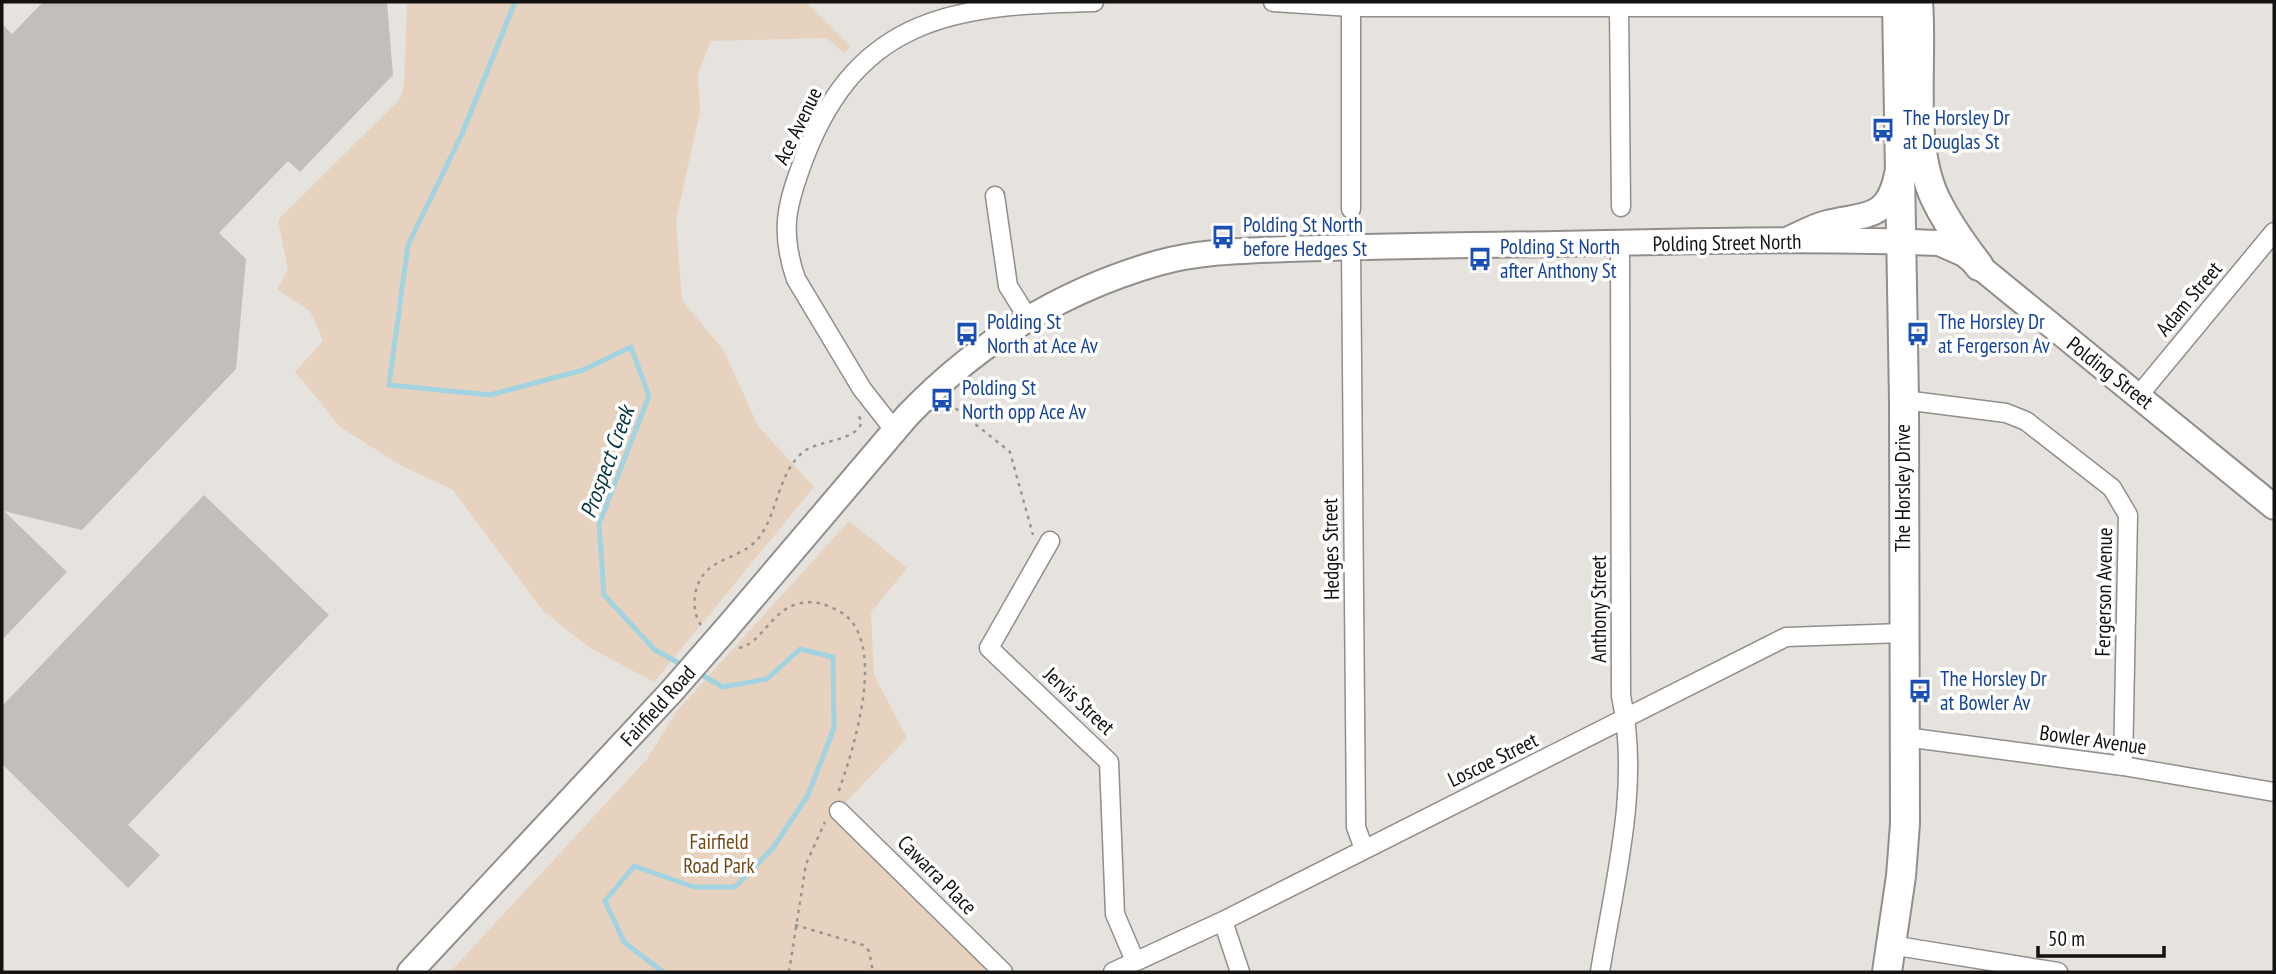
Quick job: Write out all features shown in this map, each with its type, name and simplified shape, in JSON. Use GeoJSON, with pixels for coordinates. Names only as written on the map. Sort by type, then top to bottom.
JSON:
{"type":"FeatureCollection","features":[{"type":"Feature","properties":{"kind":"main road","name":"The Horsley Drive"},"geometry":{"type":"LineString","coordinates":[[1889,959],[1904,842],[1904,400],[1898,170],[1904,4]]}},
{"type":"Feature","properties":{"kind":"main road"},"geometry":{"type":"LineString","coordinates":[[1904,4],[1921,146],[1934,196],[1953,232],[1979,266]]}},
{"type":"Feature","properties":{"kind":"main road"},"geometry":{"type":"LineString","coordinates":[[1780,242],[1827,223],[1852,220],[1877,212],[1888,202],[1898,170]]}},
{"type":"Feature","properties":{"kind":"main road","name":"Polding Street North"},"geometry":{"type":"LineString","coordinates":[[895,431],[939,383],[981,348],[1028,318],[1101,281],[1159,262],[1222,251],[1351,247],[1901,242]]}},
{"type":"Feature","properties":{"kind":"main road","name":"Polding Street"},"geometry":{"type":"LineString","coordinates":[[1901,242],[1951,246],[2139,395],[2274,508]]}},
{"type":"Feature","properties":{"kind":"main road","name":"Fairfield Road"},"geometry":{"type":"LineString","coordinates":[[411,972],[671,692],[895,431]]}},
{"type":"Feature","properties":{"kind":"street","name":"Ace Avenue"},"geometry":{"type":"LineString","coordinates":[[895,431],[862,389],[808,300],[790,261],[786,245],[788,205],[810,146],[830,104],[860,66],[912,28],[975,9],[1094,2]]}},
{"type":"Feature","properties":{"kind":"street"},"geometry":{"type":"LineString","coordinates":[[1273,2],[1351,7],[1904,4]]}},
{"type":"Feature","properties":{"kind":"street"},"geometry":{"type":"LineString","coordinates":[[1619,5],[1621,207]]}},
{"type":"Feature","properties":{"kind":"street"},"geometry":{"type":"LineString","coordinates":[[1351,7],[1351,209]]}},
{"type":"Feature","properties":{"kind":"street"},"geometry":{"type":"LineString","coordinates":[[995,196],[1008,286],[1028,318]]}},
{"type":"Feature","properties":{"kind":"street","name":"Adam Street"},"geometry":{"type":"LineString","coordinates":[[2139,395],[2274,232]]}},
{"type":"Feature","properties":{"kind":"street","name":"Anthony Street"},"geometry":{"type":"LineString","coordinates":[[1600,972],[1628,788],[1626,720],[1621,696],[1620,244]]}},
{"type":"Feature","properties":{"kind":"street","name":"Hedges Street"},"geometry":{"type":"LineString","coordinates":[[1351,247],[1356,827],[1364,849]]}},
{"type":"Feature","properties":{"kind":"street","name":"Fergerson Avenue"},"geometry":{"type":"LineString","coordinates":[[1904,400],[2006,413],[2026,421],[2112,488],[2128,515],[2123,766]]}},
{"type":"Feature","properties":{"kind":"street","name":"Jervis Street"},"geometry":{"type":"LineString","coordinates":[[1050,541],[989,648],[1109,762],[1115,914],[1135,961]]}},
{"type":"Feature","properties":{"kind":"street","name":"Loscoe Street"},"geometry":{"type":"LineString","coordinates":[[1113,972],[1223,921],[1786,637],[1903,633]]}},
{"type":"Feature","properties":{"kind":"street","name":"Bowler Avenue"},"geometry":{"type":"LineString","coordinates":[[1905,737],[2123,766],[2274,792]]}},
{"type":"Feature","properties":{"kind":"street","name":"Cawarra Place"},"geometry":{"type":"LineString","coordinates":[[836,810],[1003,972]]}},
{"type":"Feature","properties":{"kind":"street"},"geometry":{"type":"LineString","coordinates":[[1223,921],[1240,972]]}},
{"type":"Feature","properties":{"kind":"street"},"geometry":{"type":"LineString","coordinates":[[1889,959],[2058,972]]}},
{"type":"Feature","properties":{"kind":"path"},"geometry":{"type":"LineString","coordinates":[[946,400],[1010,452],[1040,559]]}},
{"type":"Feature","properties":{"kind":"path"},"geometry":{"type":"LineString","coordinates":[[789,972],[806,864],[836,810],[862,703],[865,678],[863,642],[857,626],[844,613],[813,601],[794,605],[773,618],[748,646],[738,648],[696,618],[697,587],[704,573],[740,555],[757,540],[770,521],[791,466],[803,452],[816,444],[853,434],[859,428],[862,422],[853,405]]}},
{"type":"Feature","properties":{"kind":"path"},"geometry":{"type":"LineString","coordinates":[[795,925],[863,945],[869,951],[873,972]]}},
{"type":"Feature","properties":{"kind":"green space"},"geometry":{"type":"Polygon","coordinates":[[[407,2],[806,2],[851,47],[844,53],[827,38],[711,41],[698,74],[700,111],[676,221],[682,300],[724,351],[758,426],[814,487],[654,682],[590,648],[543,611],[453,490],[402,466],[340,427],[295,372],[323,341],[310,311],[277,289],[288,270],[278,220],[400,99],[404,85],[407,2]]]}},
{"type":"Feature","properties":{"kind":"green space","name":"Fairfield Road Park"},"geometry":{"type":"Polygon","coordinates":[[[849,521],[907,568],[871,612],[874,675],[907,738],[832,817],[991,972],[450,972],[647,759],[676,712],[849,521]]]}},
{"type":"Feature","properties":{"kind":"building"},"geometry":{"type":"Polygon","coordinates":[[[43,2],[387,2],[393,75],[300,172],[288,161],[219,233],[246,259],[236,369],[82,530],[4,511],[67,572],[2,640],[2,24],[12,34],[43,2]]]}},
{"type":"Feature","properties":{"kind":"building"},"geometry":{"type":"Polygon","coordinates":[[[204,495],[329,615],[128,825],[160,855],[128,888],[2,764],[2,706],[204,495]]]}},
{"type":"Feature","properties":{"kind":"waterway","name":"Prospect Creek"},"geometry":{"type":"LineString","coordinates":[[515,2],[462,134],[408,245],[389,385],[490,395],[583,370],[631,347],[649,396],[599,524],[604,595],[655,650],[686,667]]}},
{"type":"Feature","properties":{"kind":"waterway","name":"Prospect Creek"},"geometry":{"type":"LineString","coordinates":[[663,972],[624,942],[605,901],[634,866],[694,887],[735,887],[773,848],[808,795],[834,728],[833,657],[800,649],[767,679],[723,687],[698,673]]}},
{"type":"Feature","properties":{"kind":"place","name":"The Horsley Dr at Douglas St"},"geometry":{"type":"Point","coordinates":[1883,130]}},
{"type":"Feature","properties":{"kind":"place","name":"Polding St North before Hedges St"},"geometry":{"type":"Point","coordinates":[1223,237]}},
{"type":"Feature","properties":{"kind":"place","name":"Polding St North after Anthony St"},"geometry":{"type":"Point","coordinates":[1480,259]}},
{"type":"Feature","properties":{"kind":"place","name":"Polding St North at Ace Av"},"geometry":{"type":"Point","coordinates":[967,334]}},
{"type":"Feature","properties":{"kind":"place","name":"The Horsley Dr at Fergerson Av"},"geometry":{"type":"Point","coordinates":[1918,334]}},
{"type":"Feature","properties":{"kind":"place","name":"Polding St North opp Ace Av"},"geometry":{"type":"Point","coordinates":[942,400]}},
{"type":"Feature","properties":{"kind":"place","name":"The Horsley Dr at Bowler Av"},"geometry":{"type":"Point","coordinates":[1920,691]}}]}
